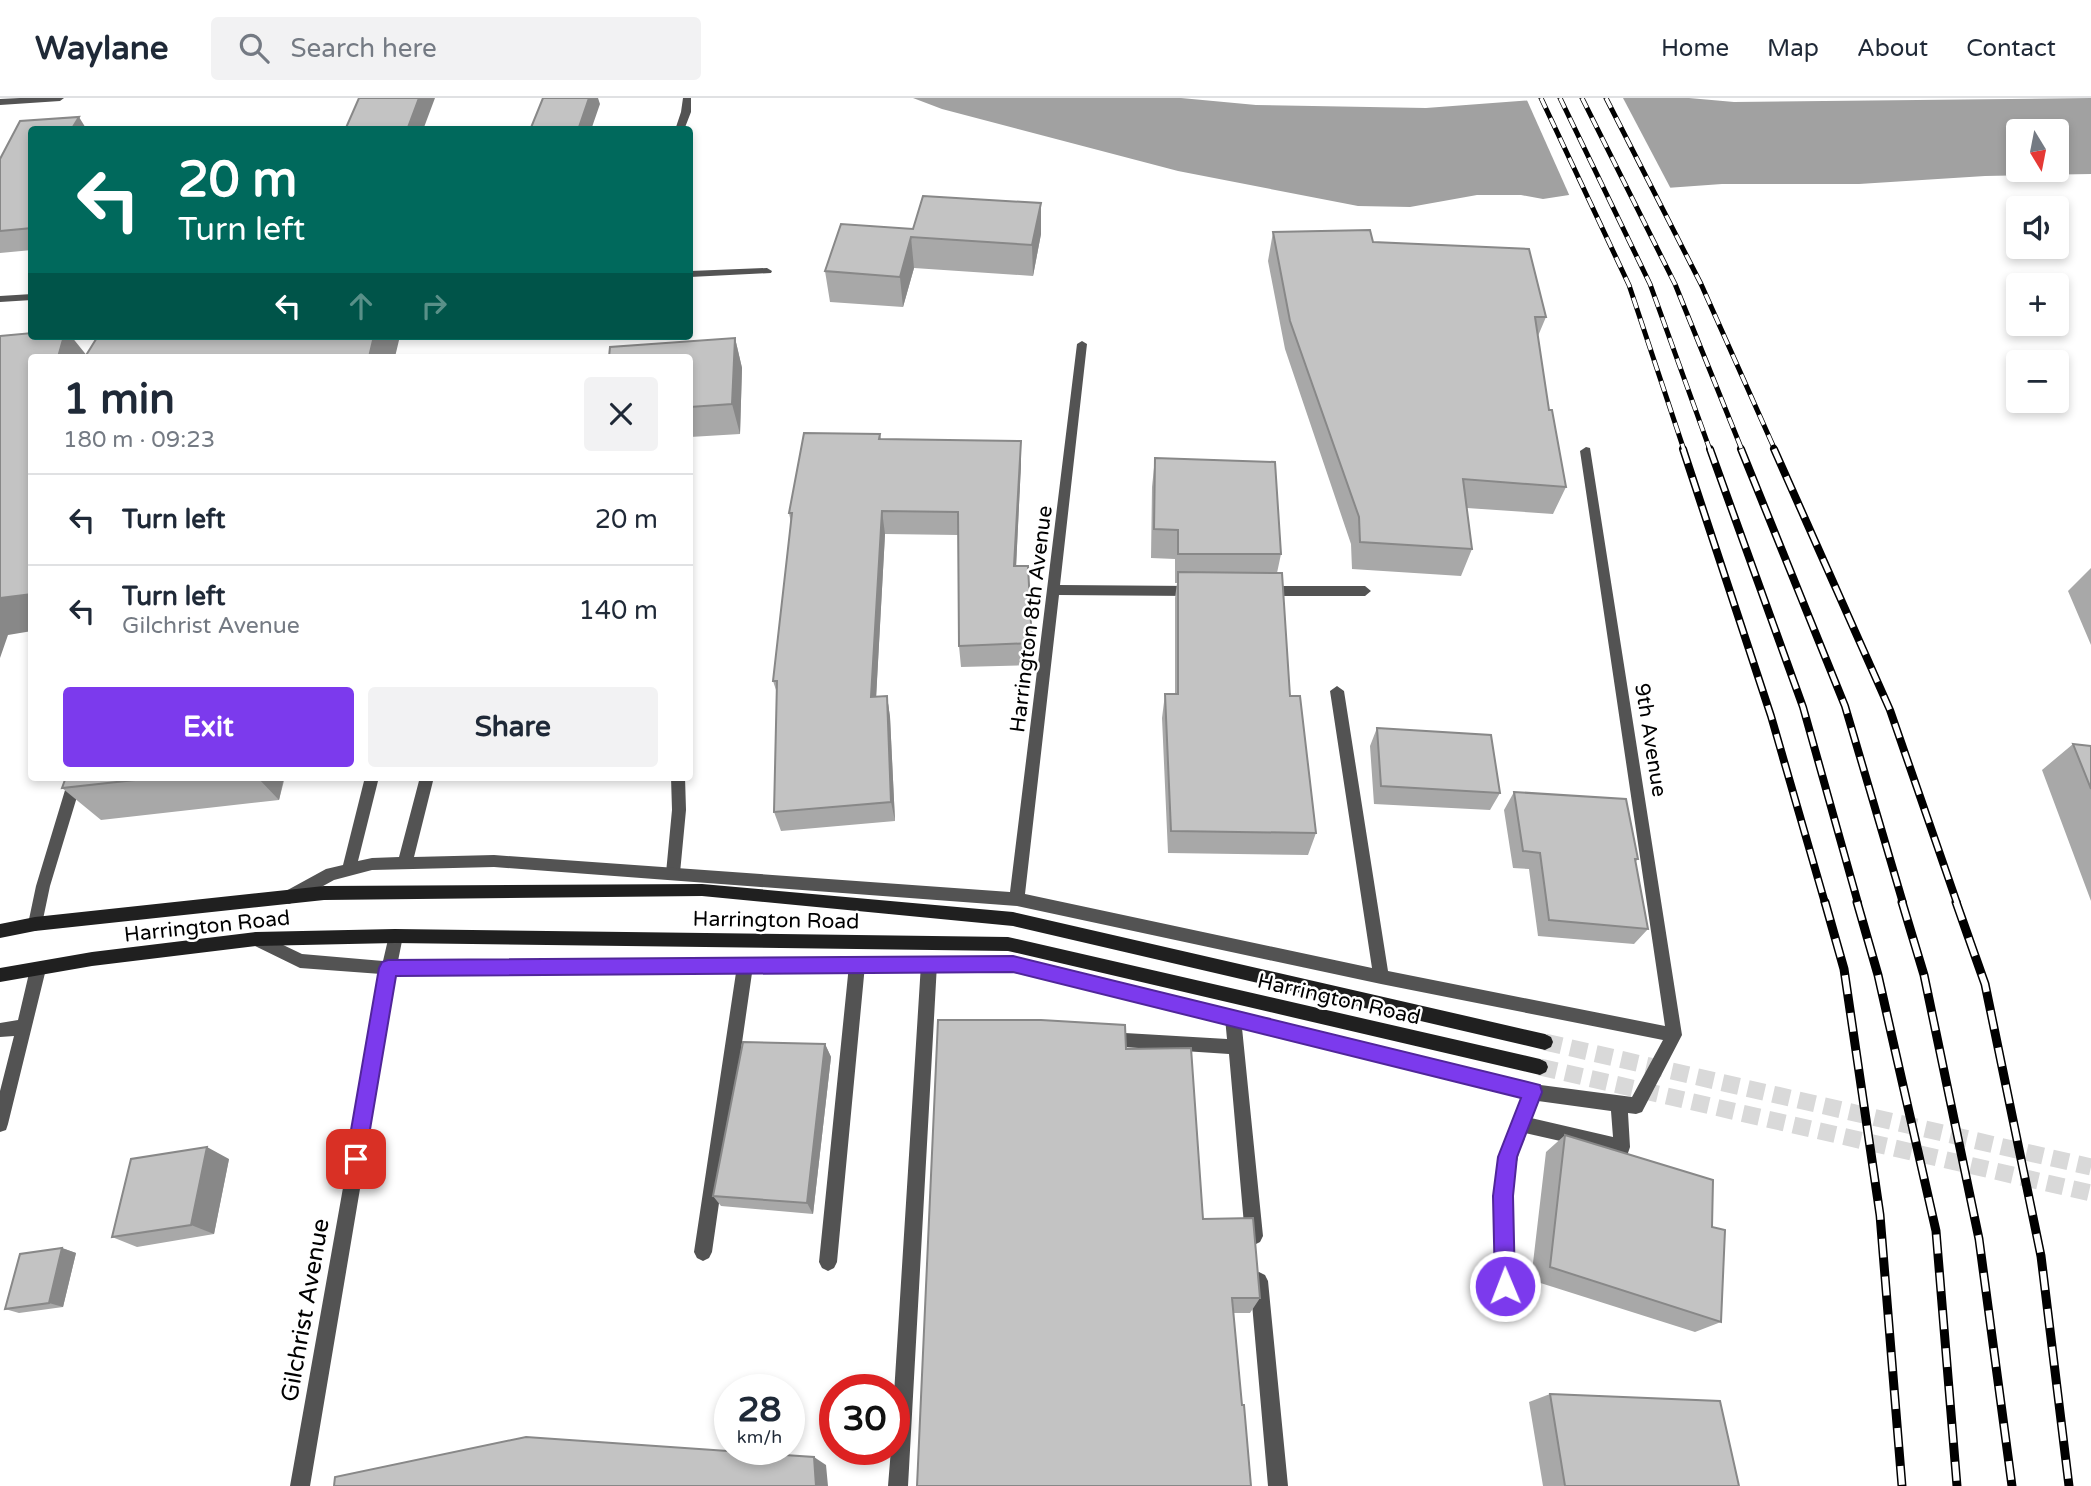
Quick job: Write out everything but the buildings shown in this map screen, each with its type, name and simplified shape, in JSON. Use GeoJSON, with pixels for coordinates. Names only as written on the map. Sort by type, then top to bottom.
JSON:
{"type":"FeatureCollection","features":[{"type":"Feature","properties":{"kind":"street"},"geometry":{"type":"LineString","coordinates":[[0,103],[60,98]]}},
{"type":"Feature","properties":{"kind":"street"},"geometry":{"type":"LineString","coordinates":[[679,126],[687,101]]}},
{"type":"Feature","properties":{"kind":"street"},"geometry":{"type":"LineString","coordinates":[[693,274],[767,271]]}},
{"type":"Feature","properties":{"kind":"street"},"geometry":{"type":"LineString","coordinates":[[0,299],[28,297]]}},
{"type":"Feature","properties":{"kind":"street","name":"Harrington 8th Avenue"},"geometry":{"type":"LineString","coordinates":[[1017,899],[1082,344]]}},
{"type":"Feature","properties":{"kind":"street","name":"9th Avenue"},"geometry":{"type":"LineString","coordinates":[[1586,451],[1674,1035]]}},
{"type":"Feature","properties":{"kind":"street"},"geometry":{"type":"LineString","coordinates":[[1054,590],[1202,591]]}},
{"type":"Feature","properties":{"kind":"street"},"geometry":{"type":"LineString","coordinates":[[1256,591],[1365,591]]}},
{"type":"Feature","properties":{"kind":"street"},"geometry":{"type":"LineString","coordinates":[[1337,691],[1381,977]]}},
{"type":"Feature","properties":{"kind":"street"},"geometry":{"type":"LineString","coordinates":[[36,924],[43,886],[74,781]]}},
{"type":"Feature","properties":{"kind":"street"},"geometry":{"type":"LineString","coordinates":[[349,869],[371,781]]}},
{"type":"Feature","properties":{"kind":"street"},"geometry":{"type":"LineString","coordinates":[[405,863],[426,781]]}},
{"type":"Feature","properties":{"kind":"street"},"geometry":{"type":"LineString","coordinates":[[673,873],[679,810],[678,781]]}},
{"type":"Feature","properties":{"kind":"street"},"geometry":{"type":"LineString","coordinates":[[256,939],[300,961],[388,968],[1013,964],[1533,1092],[1636,1106],[1674,1035],[1381,977],[1017,899],[494,861],[372,863],[331,874],[288,897]]}},
{"type":"Feature","properties":{"kind":"street","name":"Harrington Road"},"geometry":{"type":"LineString","coordinates":[[0,931],[36,924],[324,893],[702,890],[1013,919],[1545,1042]]}},
{"type":"Feature","properties":{"kind":"street","name":"Harrington Road"},"geometry":{"type":"LineString","coordinates":[[0,975],[92,959],[256,939],[395,936],[1008,944],[1540,1067]]}},
{"type":"Feature","properties":{"kind":"street","name":"Gilchrist Avenue"},"geometry":{"type":"LineString","coordinates":[[300,1486],[395,936]]}},
{"type":"Feature","properties":{"kind":"street"},"geometry":{"type":"LineString","coordinates":[[898,1486],[932,1028],[929,964]]}},
{"type":"Feature","properties":{"kind":"street"},"geometry":{"type":"LineString","coordinates":[[828,1262],[857,965]]}},
{"type":"Feature","properties":{"kind":"street"},"geometry":{"type":"LineString","coordinates":[[703,1251],[745,966]]}},
{"type":"Feature","properties":{"kind":"street"},"geometry":{"type":"LineString","coordinates":[[0,1124],[38,969]]}},
{"type":"Feature","properties":{"kind":"street"},"geometry":{"type":"LineString","coordinates":[[1233,1018],[1279,1486]]}},
{"type":"Feature","properties":{"kind":"street"},"geometry":{"type":"LineString","coordinates":[[0,1030],[24,1027]]}},
{"type":"Feature","properties":{"kind":"street"},"geometry":{"type":"LineString","coordinates":[[1087,1038],[1236,1047]]}},
{"type":"Feature","properties":{"kind":"street"},"geometry":{"type":"LineString","coordinates":[[1505,1286],[1503,1196],[1508,1157],[1533,1092]]}},
{"type":"Feature","properties":{"kind":"street"},"geometry":{"type":"LineString","coordinates":[[1521,1124],[1622,1146],[1619,1104]]}},
{"type":"Feature","properties":{"kind":"shaded area"},"geometry":{"type":"Polygon","coordinates":[[[913,98],[1181,98],[1256,105],[1426,108],[1560,98],[1689,98],[1734,102],[2091,98],[2091,174],[2069,174],[2069,119],[2006,119],[2006,176],[1859,184],[1722,184],[1543,199],[1521,195],[1477,195],[1410,207],[1358,206],[1178,171],[942,109],[913,98]]]}},
{"type":"Feature","properties":{"kind":"pier"},"geometry":{"type":"Polygon","coordinates":[[[1526,98],[1623,98],[1672,191],[1571,199],[1526,98]]]}},
{"type":"Feature","properties":{"kind":"tunnel"},"geometry":{"type":"LineString","coordinates":[[1545,1042],[2091,1167]]}},
{"type":"Feature","properties":{"kind":"tunnel"},"geometry":{"type":"LineString","coordinates":[[1540,1067],[2091,1193]]}},
{"type":"Feature","properties":{"kind":"railway"},"geometry":{"type":"LineString","coordinates":[[1541,98],[1629,285],[1684,450]]}},
{"type":"Feature","properties":{"kind":"railway"},"geometry":{"type":"LineString","coordinates":[[1560,98],[1650,284],[1710,450]]}},
{"type":"Feature","properties":{"kind":"railway"},"geometry":{"type":"LineString","coordinates":[[1582,98],[1675,284],[1742,450]]}},
{"type":"Feature","properties":{"kind":"railway"},"geometry":{"type":"LineString","coordinates":[[1606,98],[1701,284],[1775,450]]}},
{"type":"Feature","properties":{"kind":"railway"},"geometry":{"type":"LineString","coordinates":[[1683,449],[1771,716],[1825,903]]}},
{"type":"Feature","properties":{"kind":"railway"},"geometry":{"type":"LineString","coordinates":[[1710,449],[1803,707],[1858,903]]}},
{"type":"Feature","properties":{"kind":"railway"},"geometry":{"type":"LineString","coordinates":[[1741,449],[1845,706],[1903,903]]}},
{"type":"Feature","properties":{"kind":"railway"},"geometry":{"type":"LineString","coordinates":[[1774,449],[1890,710],[1957,903]]}},
{"type":"Feature","properties":{"kind":"railway"},"geometry":{"type":"LineString","coordinates":[[1825,902],[1844,969],[1880,1215],[1902,1486]]}},
{"type":"Feature","properties":{"kind":"railway"},"geometry":{"type":"LineString","coordinates":[[1857,902],[1878,975],[1936,1231],[1957,1486]]}},
{"type":"Feature","properties":{"kind":"railway"},"geometry":{"type":"LineString","coordinates":[[1902,902],[1924,975],[1979,1239],[2012,1486]]}},
{"type":"Feature","properties":{"kind":"railway"},"geometry":{"type":"LineString","coordinates":[[1956,902],[1985,984],[2041,1256],[2069,1486]]}},
{"type":"Feature","properties":{"kind":"route"},"geometry":{"type":"LineString","coordinates":[[356,1159],[388,968],[1013,964],[1533,1092],[1508,1157],[1503,1196],[1505,1286]]}}]}
